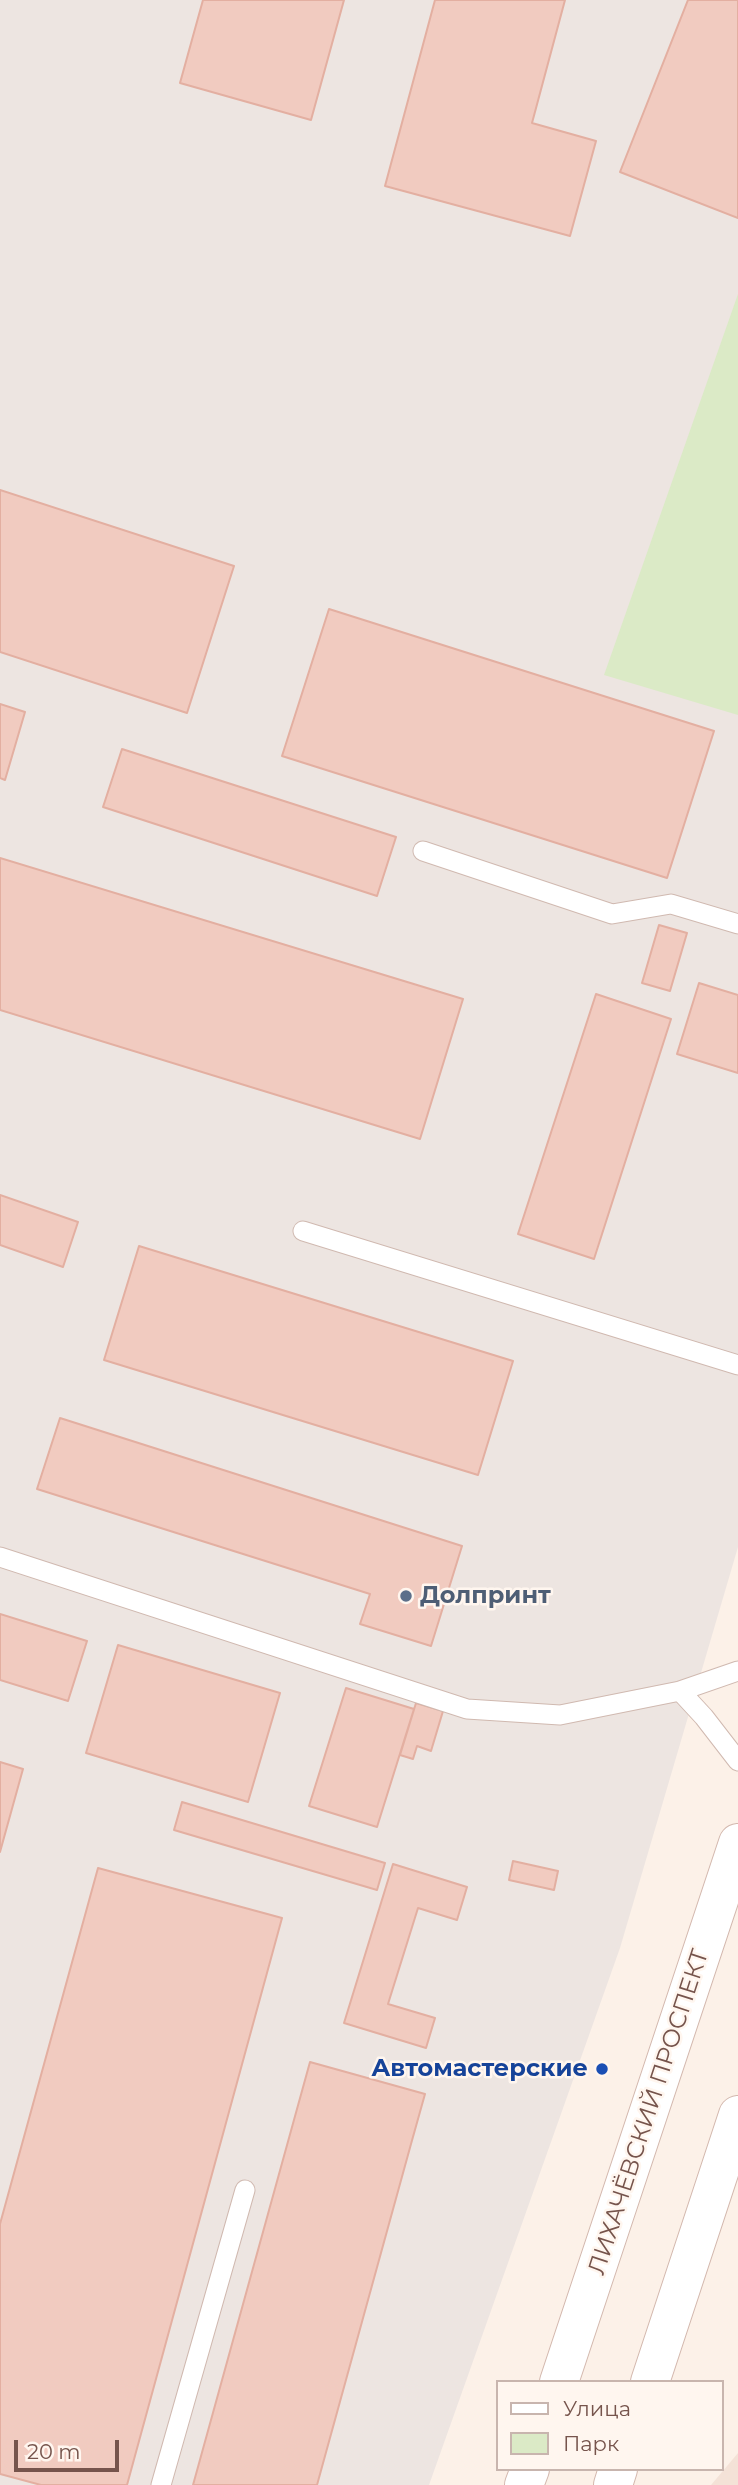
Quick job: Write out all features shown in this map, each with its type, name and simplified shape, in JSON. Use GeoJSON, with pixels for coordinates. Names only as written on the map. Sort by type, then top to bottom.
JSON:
{"type":"FeatureCollection","features":[{"type":"Feature","properties":{"kind":"main road","name":"ЛИХАЧЁВСКИЙ ПРОСПЕКТ"},"geometry":{"type":"LineString","coordinates":[[560,2380],[738,1843]]}},
{"type":"Feature","properties":{"kind":"main road"},"geometry":{"type":"LineString","coordinates":[[651,2380],[738,2115]]}},
{"type":"Feature","properties":{"kind":"lane"},"geometry":{"type":"LineString","coordinates":[[423,851],[612,914],[671,904],[738,924]]}},
{"type":"Feature","properties":{"kind":"lane"},"geometry":{"type":"LineString","coordinates":[[303,1230],[738,1365]]}},
{"type":"Feature","properties":{"kind":"lane"},"geometry":{"type":"LineString","coordinates":[[0,1557],[467,1709],[560,1715],[680,1691],[738,1671]]}},
{"type":"Feature","properties":{"kind":"lane"},"geometry":{"type":"LineString","coordinates":[[680,1691],[738,1761]]}},
{"type":"Feature","properties":{"kind":"lane"},"geometry":{"type":"LineString","coordinates":[[161,2485],[245,2190]]}},
{"type":"Feature","properties":{"kind":"shaded area"},"geometry":{"type":"Polygon","coordinates":[[[0,0],[738,0],[738,1547],[620,1948],[429,2485],[0,2485],[0,0]]]}},
{"type":"Feature","properties":{"kind":"shaded area"},"geometry":{"type":"Polygon","coordinates":[[[738,2453],[738,2485],[711,2485],[738,2453]]]}},
{"type":"Feature","properties":{"kind":"green space"},"geometry":{"type":"Polygon","coordinates":[[[738,294],[738,715],[604,675],[738,294]]]}},
{"type":"Feature","properties":{"kind":"building"},"geometry":{"type":"Polygon","coordinates":[[[203,0],[344,0],[311,120],[180,83],[203,0]]]}},
{"type":"Feature","properties":{"kind":"building"},"geometry":{"type":"Polygon","coordinates":[[[435,0],[565,0],[532,123],[596,141],[570,236],[385,186],[435,0]]]}},
{"type":"Feature","properties":{"kind":"building"},"geometry":{"type":"Polygon","coordinates":[[[688,0],[738,0],[738,218],[620,172],[688,0]]]}},
{"type":"Feature","properties":{"kind":"building"},"geometry":{"type":"Polygon","coordinates":[[[0,490],[234,566],[187,713],[0,652],[0,490]]]}},
{"type":"Feature","properties":{"kind":"building"},"geometry":{"type":"Polygon","coordinates":[[[329,609],[714,731],[667,878],[282,756],[329,609]]]}},
{"type":"Feature","properties":{"kind":"building"},"geometry":{"type":"Polygon","coordinates":[[[0,704],[25,712],[5,780],[0,778],[0,704]]]}},
{"type":"Feature","properties":{"kind":"building"},"geometry":{"type":"Polygon","coordinates":[[[122,749],[396,837],[377,896],[103,807],[122,749]]]}},
{"type":"Feature","properties":{"kind":"building"},"geometry":{"type":"Polygon","coordinates":[[[0,858],[463,999],[420,1139],[0,1010],[0,858]]]}},
{"type":"Feature","properties":{"kind":"building"},"geometry":{"type":"Polygon","coordinates":[[[659,925],[687,933],[670,991],[642,983],[659,925]]]}},
{"type":"Feature","properties":{"kind":"building"},"geometry":{"type":"Polygon","coordinates":[[[699,983],[738,995],[738,1073],[677,1054],[699,983]]]}},
{"type":"Feature","properties":{"kind":"building"},"geometry":{"type":"Polygon","coordinates":[[[596,994],[671,1019],[594,1259],[518,1234],[596,994]]]}},
{"type":"Feature","properties":{"kind":"building"},"geometry":{"type":"Polygon","coordinates":[[[0,1195],[78,1222],[63,1267],[0,1245],[0,1195]]]}},
{"type":"Feature","properties":{"kind":"building"},"geometry":{"type":"Polygon","coordinates":[[[139,1246],[513,1361],[478,1475],[104,1360],[139,1246]]]}},
{"type":"Feature","properties":{"kind":"building"},"geometry":{"type":"Polygon","coordinates":[[[60,1418],[462,1546],[431,1646],[360,1624],[370,1594],[37,1489],[60,1418]]]}},
{"type":"Feature","properties":{"kind":"building"},"geometry":{"type":"Polygon","coordinates":[[[0,1614],[87,1641],[68,1701],[0,1680],[0,1614]]]}},
{"type":"Feature","properties":{"kind":"building"},"geometry":{"type":"Polygon","coordinates":[[[118,1645],[280,1693],[248,1802],[86,1753],[118,1645]]]}},
{"type":"Feature","properties":{"kind":"building"},"geometry":{"type":"Polygon","coordinates":[[[346,1688],[414,1709],[377,1827],[309,1806],[346,1688]]]}},
{"type":"Feature","properties":{"kind":"building"},"geometry":{"type":"Polygon","coordinates":[[[416,1703],[443,1711],[431,1751],[417,1746],[413,1759],[400,1755],[416,1703]]]}},
{"type":"Feature","properties":{"kind":"building"},"geometry":{"type":"Polygon","coordinates":[[[0,1762],[23,1769],[0,1852],[0,1762]]]}},
{"type":"Feature","properties":{"kind":"building"},"geometry":{"type":"Polygon","coordinates":[[[182,1802],[385,1863],[377,1890],[174,1830],[182,1802]]]}},
{"type":"Feature","properties":{"kind":"building"},"geometry":{"type":"Polygon","coordinates":[[[513,1861],[558,1871],[554,1890],[509,1880],[513,1861]]]}},
{"type":"Feature","properties":{"kind":"building"},"geometry":{"type":"Polygon","coordinates":[[[393,1864],[467,1887],[457,1920],[418,1908],[388,2004],[435,2018],[426,2048],[344,2023],[393,1864]]]}},
{"type":"Feature","properties":{"kind":"building"},"geometry":{"type":"Polygon","coordinates":[[[98,1868],[282,1918],[127,2485],[41,2485],[0,2474],[0,2224],[98,1868]]]}},
{"type":"Feature","properties":{"kind":"building"},"geometry":{"type":"Polygon","coordinates":[[[310,2062],[425,2094],[317,2485],[193,2485],[310,2062]]]}},
{"type":"Feature","properties":{"kind":"place","name":"Долпринт"},"geometry":{"type":"Point","coordinates":[406,1596]}},
{"type":"Feature","properties":{"kind":"place","name":"Автомастерские"},"geometry":{"type":"Point","coordinates":[602,2069]}}]}
